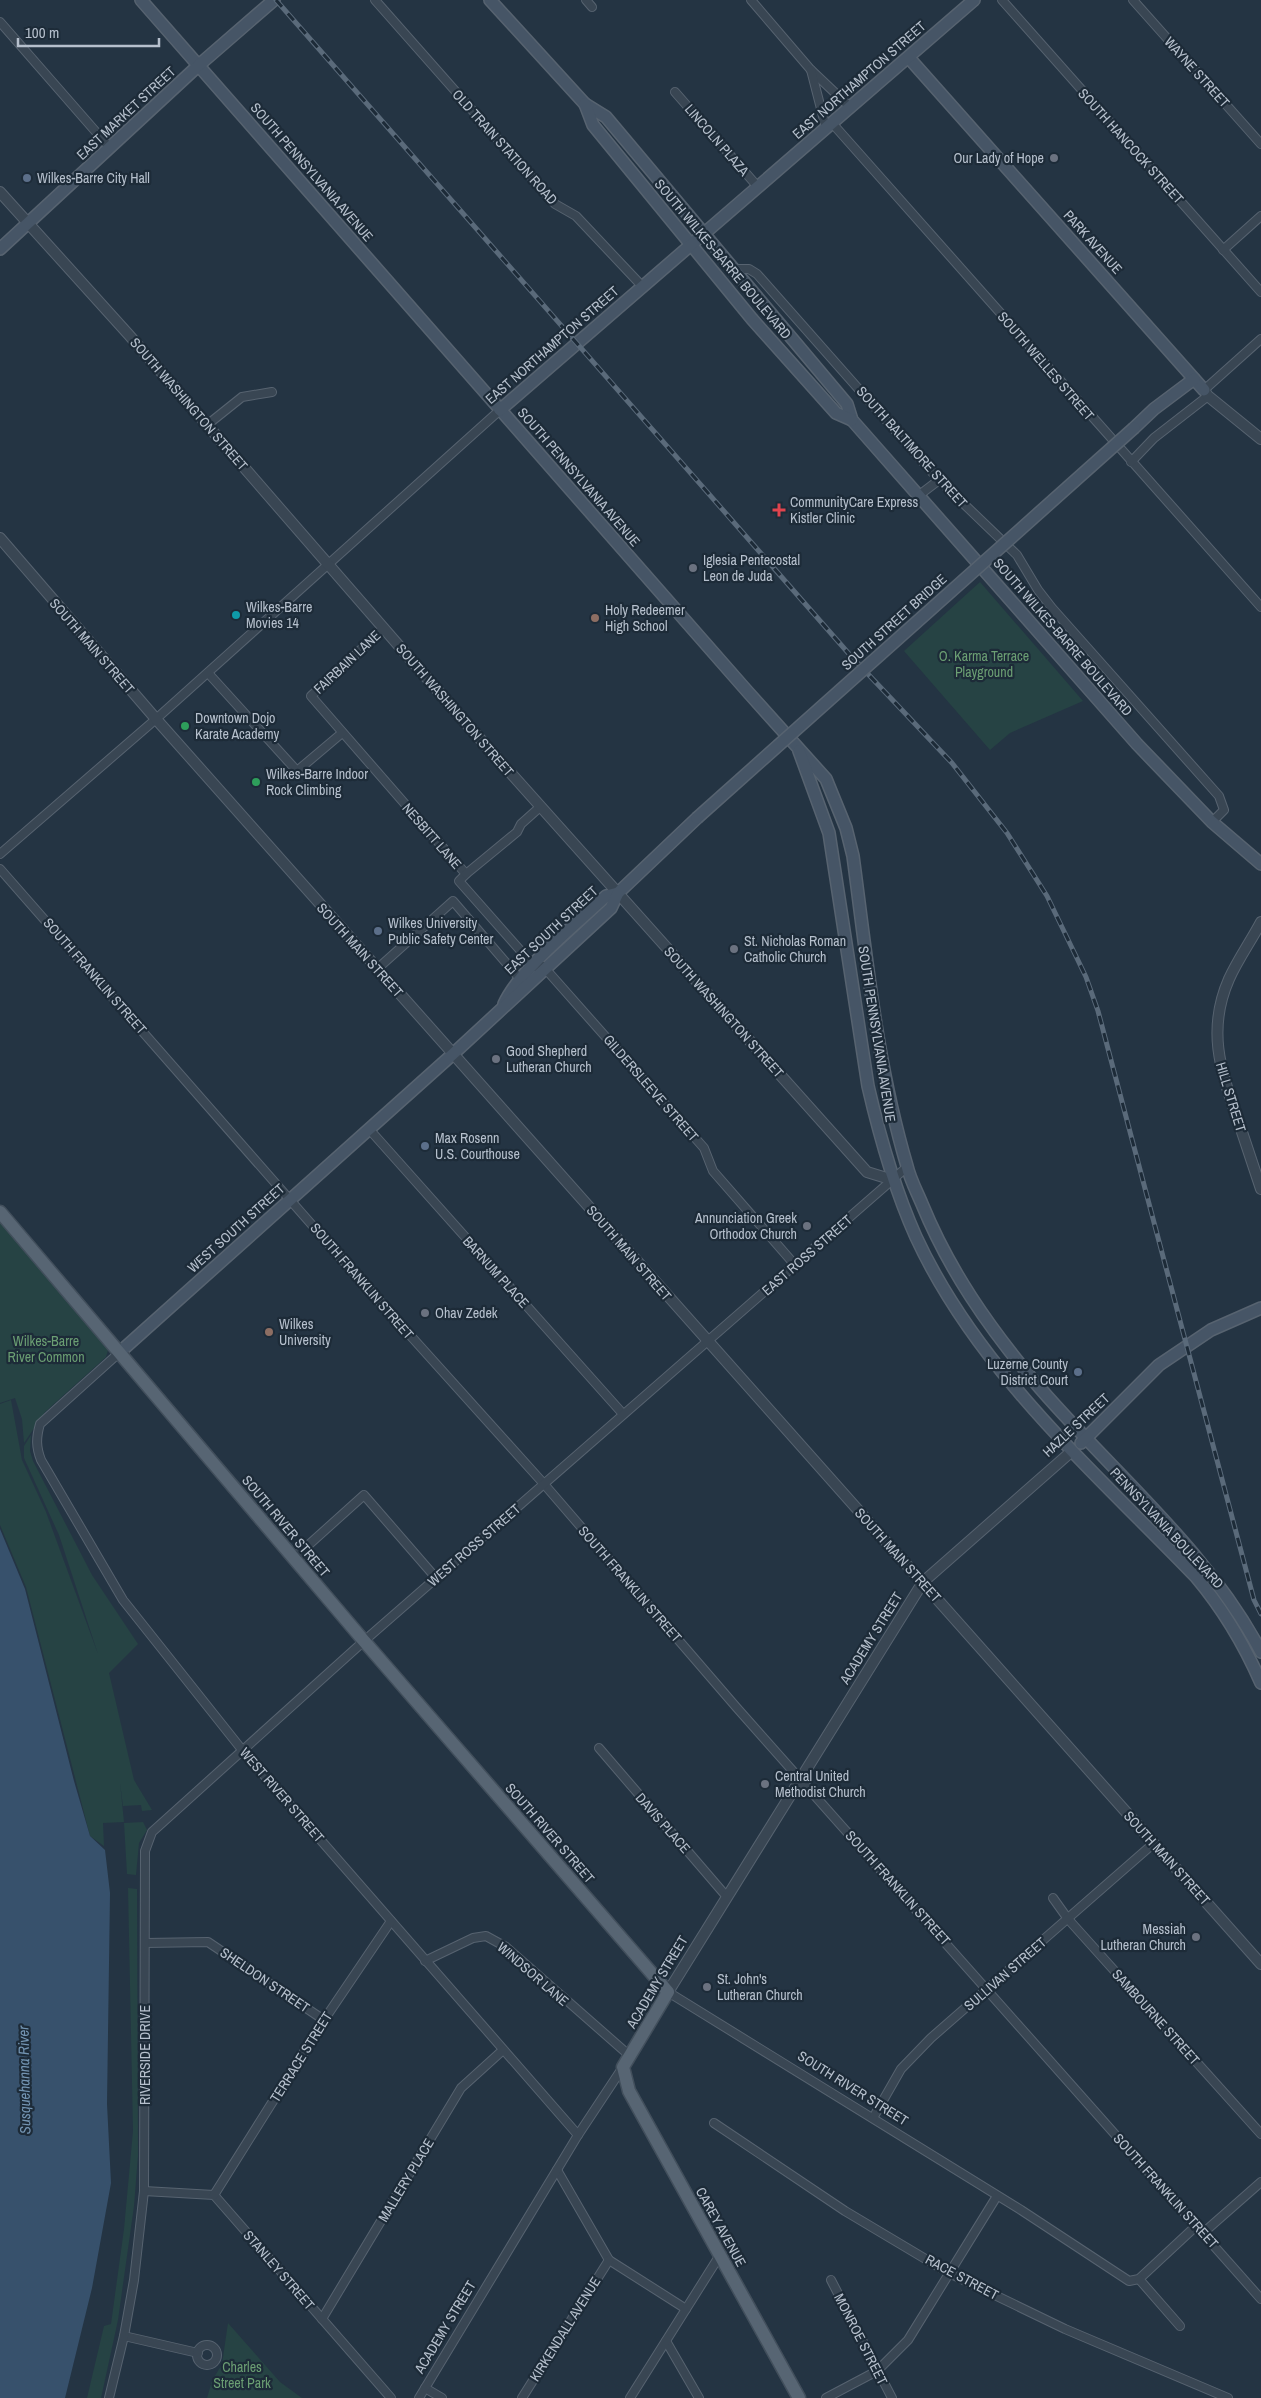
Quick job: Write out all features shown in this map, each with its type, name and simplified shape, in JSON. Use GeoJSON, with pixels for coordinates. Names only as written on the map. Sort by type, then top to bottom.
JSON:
{"type":"FeatureCollection","features":[{"type":"Feature","properties":{"kind":"main road","name":"SOUTH PENNSYLVANIA AVENUE"},"geometry":{"type":"LineString","coordinates":[[141,0],[798,750],[826,779],[846,828],[853,856],[882,1066],[907,1168],[949,1263],[986,1322],[1085,1439]]}},
{"type":"Feature","properties":{"kind":"main road","name":"EAST MARKET STREET"},"geometry":{"type":"LineString","coordinates":[[0,249],[199,65],[274,0]]}},
{"type":"Feature","properties":{"kind":"main road","name":"EAST NORTHAMPTON STREET"},"geometry":{"type":"LineString","coordinates":[[500,410],[974,0]]}},
{"type":"Feature","properties":{"kind":"main road","name":"SOUTH WILKES-BARRE BOULEVARD"},"geometry":{"type":"LineString","coordinates":[[491,2],[585,104],[606,117],[782,329],[847,404],[852,420],[1137,744],[1212,822],[1261,864]]}},
{"type":"Feature","properties":{"kind":"main road","name":"PARK AVENUE"},"geometry":{"type":"LineString","coordinates":[[909,58],[1206,393]]}},
{"type":"Feature","properties":{"kind":"main road","name":"SOUTH WILKES-BARRE BOULEVARD"},"geometry":{"type":"LineString","coordinates":[[585,104],[593,125],[781,353],[836,413],[852,420]]}},
{"type":"Feature","properties":{"kind":"main road","name":"SOUTH STREET BRIDGE"},"geometry":{"type":"LineString","coordinates":[[618,892],[697,818],[1154,409],[1194,379]]}},
{"type":"Feature","properties":{"kind":"main road","name":"SOUTH PENNSYLVANIA AVENUE"},"geometry":{"type":"LineString","coordinates":[[798,750],[829,833],[868,1086],[877,1126],[893,1180],[917,1238],[949,1296],[988,1353],[1072,1451]]}},
{"type":"Feature","properties":{"kind":"main road","name":"EAST SOUTH STREET"},"geometry":{"type":"LineString","coordinates":[[453,1054],[540,968],[606,896],[618,892]]}},
{"type":"Feature","properties":{"kind":"main road","name":"EAST SOUTH STREET"},"geometry":{"type":"LineString","coordinates":[[503,1006],[512,988],[520,979],[540,968]]}},
{"type":"Feature","properties":{"kind":"main road","name":"WEST SOUTH STREET"},"geometry":{"type":"LineString","coordinates":[[120,1352],[453,1054]]}},
{"type":"Feature","properties":{"kind":"main road","name":"SOUTH RIVER STREET"},"geometry":{"type":"LineString","coordinates":[[0,1212],[364,1641],[668,1992]]}},
{"type":"Feature","properties":{"kind":"main road","name":"HAZLE STREET"},"geometry":{"type":"LineString","coordinates":[[1072,1451],[1153,1369],[1211,1330],[1261,1308]]}},
{"type":"Feature","properties":{"kind":"main road","name":"PENNSYLVANIA BOULEVARD"},"geometry":{"type":"LineString","coordinates":[[1085,1439],[1178,1535],[1219,1584],[1245,1622],[1261,1652]]}},
{"type":"Feature","properties":{"kind":"main road","name":"PENNSYLVANIA BOULEVARD"},"geometry":{"type":"LineString","coordinates":[[1072,1451],[1170,1550],[1213,1598],[1229,1620],[1261,1683]]}},
{"type":"Feature","properties":{"kind":"main road","name":"ACADEMY STREET"},"geometry":{"type":"LineString","coordinates":[[623,2067],[668,1992]]}},
{"type":"Feature","properties":{"kind":"main road","name":"CAREY AVENUE"},"geometry":{"type":"LineString","coordinates":[[623,2067],[629,2091],[799,2398]]}},
{"type":"Feature","properties":{"kind":"street","name":"OLD TRAIN STATION ROAD"},"geometry":{"type":"LineString","coordinates":[[375,0],[555,204],[576,216],[642,286]]}},
{"type":"Feature","properties":{"kind":"street"},"geometry":{"type":"LineString","coordinates":[[586,0],[592,7]]}},
{"type":"Feature","properties":{"kind":"street"},"geometry":{"type":"LineString","coordinates":[[751,0],[811,70],[850,107]]}},
{"type":"Feature","properties":{"kind":"street","name":"SOUTH HANCOCK STREET"},"geometry":{"type":"LineString","coordinates":[[1002,0],[1261,292]]}},
{"type":"Feature","properties":{"kind":"street","name":"WAYNE STREET"},"geometry":{"type":"LineString","coordinates":[[1133,0],[1261,144]]}},
{"type":"Feature","properties":{"kind":"street"},"geometry":{"type":"LineString","coordinates":[[0,22],[110,148]]}},
{"type":"Feature","properties":{"kind":"street"},"geometry":{"type":"LineString","coordinates":[[811,70],[829,126]]}},
{"type":"Feature","properties":{"kind":"street","name":"LINCOLN PLAZA"},"geometry":{"type":"LineString","coordinates":[[675,92],[758,187]]}},
{"type":"Feature","properties":{"kind":"street","name":"SOUTH WELLES STREET"},"geometry":{"type":"LineString","coordinates":[[829,126],[1261,607]]}},
{"type":"Feature","properties":{"kind":"street","name":"SOUTH WASHINGTON STREET"},"geometry":{"type":"LineString","coordinates":[[0,192],[207,425],[540,807],[867,1172],[893,1180]]}},
{"type":"Feature","properties":{"kind":"street"},"geometry":{"type":"LineString","coordinates":[[1223,250],[1261,216]]}},
{"type":"Feature","properties":{"kind":"street","name":"SOUTH BALTIMORE STREET"},"geometry":{"type":"LineString","coordinates":[[734,269],[749,269],[757,274],[939,480],[1017,555],[1038,590],[1052,608],[1219,796],[1224,810],[1212,822]]}},
{"type":"Feature","properties":{"kind":"street"},"geometry":{"type":"LineString","coordinates":[[782,329],[800,322]]}},
{"type":"Feature","properties":{"kind":"street"},"geometry":{"type":"LineString","coordinates":[[1131,462],[1154,438],[1206,393],[1261,339]]}},
{"type":"Feature","properties":{"kind":"street"},"geometry":{"type":"LineString","coordinates":[[207,425],[242,397],[272,392]]}},
{"type":"Feature","properties":{"kind":"street","name":"PARK AVENUE"},"geometry":{"type":"LineString","coordinates":[[1206,393],[1261,439]]}},
{"type":"Feature","properties":{"kind":"street","name":"EAST NORTHAMPTON STREET"},"geometry":{"type":"LineString","coordinates":[[0,854],[156,720],[500,410]]}},
{"type":"Feature","properties":{"kind":"street"},"geometry":{"type":"LineString","coordinates":[[918,496],[939,480]]}},
{"type":"Feature","properties":{"kind":"street","name":"SOUTH MAIN STREET"},"geometry":{"type":"LineString","coordinates":[[0,538],[156,720],[1261,1964]]}},
{"type":"Feature","properties":{"kind":"street","name":"FAIRBAIN LANE"},"geometry":{"type":"LineString","coordinates":[[311,696],[384,628]]}},
{"type":"Feature","properties":{"kind":"street"},"geometry":{"type":"LineString","coordinates":[[208,673],[297,771],[342,733]]}},
{"type":"Feature","properties":{"kind":"street","name":"NESBITT LANE"},"geometry":{"type":"LineString","coordinates":[[311,696],[466,874],[459,880],[540,968]]}},
{"type":"Feature","properties":{"kind":"street"},"geometry":{"type":"LineString","coordinates":[[466,874],[517,832],[521,824],[540,807]]}},
{"type":"Feature","properties":{"kind":"street","name":"SOUTH FRANKLIN STREET"},"geometry":{"type":"LineString","coordinates":[[0,869],[361,1281],[544,1484],[705,1673],[1261,2299]]}},
{"type":"Feature","properties":{"kind":"street"},"geometry":{"type":"LineString","coordinates":[[377,969],[453,901],[520,979]]}},
{"type":"Feature","properties":{"kind":"street","name":"HILL STREET"},"geometry":{"type":"LineString","coordinates":[[1261,922],[1229,979],[1218,1017],[1217,1046],[1221,1071],[1261,1189]]}},
{"type":"Feature","properties":{"kind":"street","name":"GILDERSLEEVE STREET"},"geometry":{"type":"LineString","coordinates":[[540,968],[704,1148],[713,1172],[795,1265]]}},
{"type":"Feature","properties":{"kind":"street","name":"BARNUM PLACE"},"geometry":{"type":"LineString","coordinates":[[369,1129],[623,1414]]}},
{"type":"Feature","properties":{"kind":"street","name":"EAST ROSS STREET"},"geometry":{"type":"LineString","coordinates":[[706,1341],[907,1168]]}},
{"type":"Feature","properties":{"kind":"street","name":"WEST ROSS STREET"},"geometry":{"type":"LineString","coordinates":[[243,1750],[364,1641],[706,1341]]}},
{"type":"Feature","properties":{"kind":"street","name":"WEST SOUTH STREET"},"geometry":{"type":"LineString","coordinates":[[40,1424],[120,1352]]}},
{"type":"Feature","properties":{"kind":"street","name":"WEST RIVER STREET"},"geometry":{"type":"LineString","coordinates":[[40,1424],[36,1438],[40,1460],[123,1600],[243,1750],[578,2135]]}},
{"type":"Feature","properties":{"kind":"street","name":"HAZLE STREET"},"geometry":{"type":"LineString","coordinates":[[923,1582],[1072,1451]]}},
{"type":"Feature","properties":{"kind":"street"},"geometry":{"type":"LineString","coordinates":[[294,1558],[364,1495],[436,1578]]}},
{"type":"Feature","properties":{"kind":"street","name":"ACADEMY STREET"},"geometry":{"type":"LineString","coordinates":[[668,1992],[923,1582]]}},
{"type":"Feature","properties":{"kind":"street","name":"DAVIS PLACE"},"geometry":{"type":"LineString","coordinates":[[599,1748],[727,1897]]}},
{"type":"Feature","properties":{"kind":"street","name":"RIVERSIDE DRIVE"},"geometry":{"type":"LineString","coordinates":[[109,2398],[124,2336],[134,2280],[144,2191],[145,1851],[152,1832],[243,1750]]}},
{"type":"Feature","properties":{"kind":"street","name":"SULLIVAN STREET"},"geometry":{"type":"LineString","coordinates":[[873,2118],[901,2069],[931,2038],[1154,1843]]}},
{"type":"Feature","properties":{"kind":"street","name":"SAMBOURNE STREET"},"geometry":{"type":"LineString","coordinates":[[1053,1898],[1068,1919],[1261,2134]]}},
{"type":"Feature","properties":{"kind":"street","name":"TERRACE STREET"},"geometry":{"type":"LineString","coordinates":[[214,2195],[324,2020],[391,1921]]}},
{"type":"Feature","properties":{"kind":"street","name":"WINDSOR LANE"},"geometry":{"type":"LineString","coordinates":[[425,1961],[472,1938],[486,1936],[506,1947],[550,1988],[630,2056]]}},
{"type":"Feature","properties":{"kind":"street","name":"SHELDON STREET"},"geometry":{"type":"LineString","coordinates":[[144,1943],[208,1942],[324,2020]]}},
{"type":"Feature","properties":{"kind":"street","name":"SOUTH RIVER STREET"},"geometry":{"type":"LineString","coordinates":[[668,1992],[873,2118],[1130,2281],[1139,2279]]}},
{"type":"Feature","properties":{"kind":"street","name":"MALLERY PLACE"},"geometry":{"type":"LineString","coordinates":[[322,2319],[461,2088],[503,2050]]}},
{"type":"Feature","properties":{"kind":"street","name":"ACADEMY STREET"},"geometry":{"type":"LineString","coordinates":[[419,2398],[578,2135],[623,2067]]}},
{"type":"Feature","properties":{"kind":"street","name":"RACE STREET"},"geometry":{"type":"LineString","coordinates":[[714,2123],[845,2211],[949,2273],[1065,2329],[1228,2398]]}},
{"type":"Feature","properties":{"kind":"street"},"geometry":{"type":"LineString","coordinates":[[557,2170],[609,2260],[686,2309]]}},
{"type":"Feature","properties":{"kind":"street"},"geometry":{"type":"LineString","coordinates":[[1203,2232],[1261,2182]]}},
{"type":"Feature","properties":{"kind":"street"},"geometry":{"type":"LineString","coordinates":[[144,2191],[214,2195]]}},
{"type":"Feature","properties":{"kind":"street","name":"STANLEY STREET"},"geometry":{"type":"LineString","coordinates":[[214,2195],[391,2398]]}},
{"type":"Feature","properties":{"kind":"street"},"geometry":{"type":"LineString","coordinates":[[826,2398],[876,2371],[908,2340],[997,2196]]}},
{"type":"Feature","properties":{"kind":"street"},"geometry":{"type":"LineString","coordinates":[[1180,2326],[1139,2279],[1196,2226]]}},
{"type":"Feature","properties":{"kind":"street"},"geometry":{"type":"LineString","coordinates":[[630,2398],[720,2255]]}},
{"type":"Feature","properties":{"kind":"street","name":"KIRKENDALL AVENUE"},"geometry":{"type":"LineString","coordinates":[[522,2398],[609,2260]]}},
{"type":"Feature","properties":{"kind":"street","name":"MONROE STREET"},"geometry":{"type":"LineString","coordinates":[[831,2280],[876,2371],[892,2398]]}},
{"type":"Feature","properties":{"kind":"street"},"geometry":{"type":"LineString","coordinates":[[124,2336],[198,2352]]}},
{"type":"Feature","properties":{"kind":"street"},"geometry":{"type":"LineString","coordinates":[[666,2341],[699,2398]]}},
{"type":"Feature","properties":{"kind":"street"},"geometry":{"type":"LineString","coordinates":[[425,2388],[442,2398]]}},
{"type":"Feature","properties":{"kind":"green space","name":"O. Karma Terrace Playground"},"geometry":{"type":"Polygon","coordinates":[[[980,582],[1083,701],[1010,733],[990,750],[904,651],[980,582]]]}},
{"type":"Feature","properties":{"kind":"green space","name":"Wilkes-Barre River Common"},"geometry":{"type":"Polygon","coordinates":[[[0,1221],[108,1350],[106,1357],[45,1412],[24,1443],[22,1419],[15,1398],[0,1403],[0,1221]]]}},
{"type":"Feature","properties":{"kind":"green space"},"geometry":{"type":"Polygon","coordinates":[[[11,1400],[22,1460],[46,1512],[98,1654],[59,1535],[24,1458],[24,1446],[31,1435],[30,1451],[33,1461],[92,1575],[138,1644],[109,1673],[134,1780],[152,1810],[142,1811],[141,1805],[123,1806],[120,1783],[124,1822],[103,1823],[104,1846],[90,1836],[26,1587],[0,1525],[0,1404],[11,1400]]]}},
{"type":"Feature","properties":{"kind":"green space"},"geometry":{"type":"Polygon","coordinates":[[[143,1822],[147,1830],[139,1843],[136,1875],[127,1874],[124,1823],[143,1822]]]}},
{"type":"Feature","properties":{"kind":"green space"},"geometry":{"type":"Polygon","coordinates":[[[128,1888],[137,1889],[138,2155],[134,2206],[118,2320],[101,2398],[87,2398],[104,2326],[111,2324],[124,2229],[133,2131],[128,1888]]]}},
{"type":"Feature","properties":{"kind":"green space","name":"Charles Street Park"},"geometry":{"type":"Polygon","coordinates":[[[228,2323],[280,2382],[302,2398],[207,2398],[212,2381],[222,2364],[228,2323]]]}},
{"type":"Feature","properties":{"kind":"water","name":"Susquehanna River"},"geometry":{"type":"Polygon","coordinates":[[[0,1529],[25,1589],[90,1836],[105,1850],[110,1893],[107,2104],[111,2183],[92,2288],[65,2398],[0,2398],[0,1529]]]}},
{"type":"Feature","properties":{"kind":"railway"},"geometry":{"type":"LineString","coordinates":[[276,0],[850,655],[952,763],[1007,833],[1047,896],[1086,977],[1098,1011],[1254,1600],[1261,1614]]}},
{"type":"Feature","properties":{"kind":"place","name":"Our Lady of Hope"},"geometry":{"type":"Point","coordinates":[1054,158]}},
{"type":"Feature","properties":{"kind":"place","name":"Wilkes-Barre City Hall"},"geometry":{"type":"Point","coordinates":[27,178]}},
{"type":"Feature","properties":{"kind":"place","name":"CommunityCare Express Kistler Clinic"},"geometry":{"type":"Point","coordinates":[779,510]}},
{"type":"Feature","properties":{"kind":"place","name":"Iglesia Pentecostal Leon de Juda"},"geometry":{"type":"Point","coordinates":[693,568]}},
{"type":"Feature","properties":{"kind":"place","name":"Wilkes-Barre Movies 14"},"geometry":{"type":"Point","coordinates":[236,615]}},
{"type":"Feature","properties":{"kind":"place","name":"Holy Redeemer High School"},"geometry":{"type":"Point","coordinates":[595,618]}},
{"type":"Feature","properties":{"kind":"place","name":"Downtown Dojo Karate Academy"},"geometry":{"type":"Point","coordinates":[185,726]}},
{"type":"Feature","properties":{"kind":"place","name":"Wilkes-Barre Indoor Rock Climbing"},"geometry":{"type":"Point","coordinates":[256,782]}},
{"type":"Feature","properties":{"kind":"place","name":"Wilkes University Public Safety Center"},"geometry":{"type":"Point","coordinates":[378,931]}},
{"type":"Feature","properties":{"kind":"place","name":"St. Nicholas Roman Catholic Church"},"geometry":{"type":"Point","coordinates":[734,949]}},
{"type":"Feature","properties":{"kind":"place","name":"Good Shepherd Lutheran Church"},"geometry":{"type":"Point","coordinates":[496,1059]}},
{"type":"Feature","properties":{"kind":"place","name":"Max Rosenn U.S. Courthouse"},"geometry":{"type":"Point","coordinates":[425,1146]}},
{"type":"Feature","properties":{"kind":"place","name":"Annunciation Greek Orthodox Church"},"geometry":{"type":"Point","coordinates":[807,1226]}},
{"type":"Feature","properties":{"kind":"place","name":"Ohav Zedek"},"geometry":{"type":"Point","coordinates":[425,1313]}},
{"type":"Feature","properties":{"kind":"place","name":"Wilkes University"},"geometry":{"type":"Point","coordinates":[269,1332]}},
{"type":"Feature","properties":{"kind":"place","name":"Luzerne County District Court"},"geometry":{"type":"Point","coordinates":[1078,1372]}},
{"type":"Feature","properties":{"kind":"place","name":"Central United Methodist Church"},"geometry":{"type":"Point","coordinates":[765,1784]}},
{"type":"Feature","properties":{"kind":"place","name":"Messiah Lutheran Church"},"geometry":{"type":"Point","coordinates":[1196,1937]}},
{"type":"Feature","properties":{"kind":"place","name":"St. John's Lutheran Church"},"geometry":{"type":"Point","coordinates":[707,1987]}}]}
